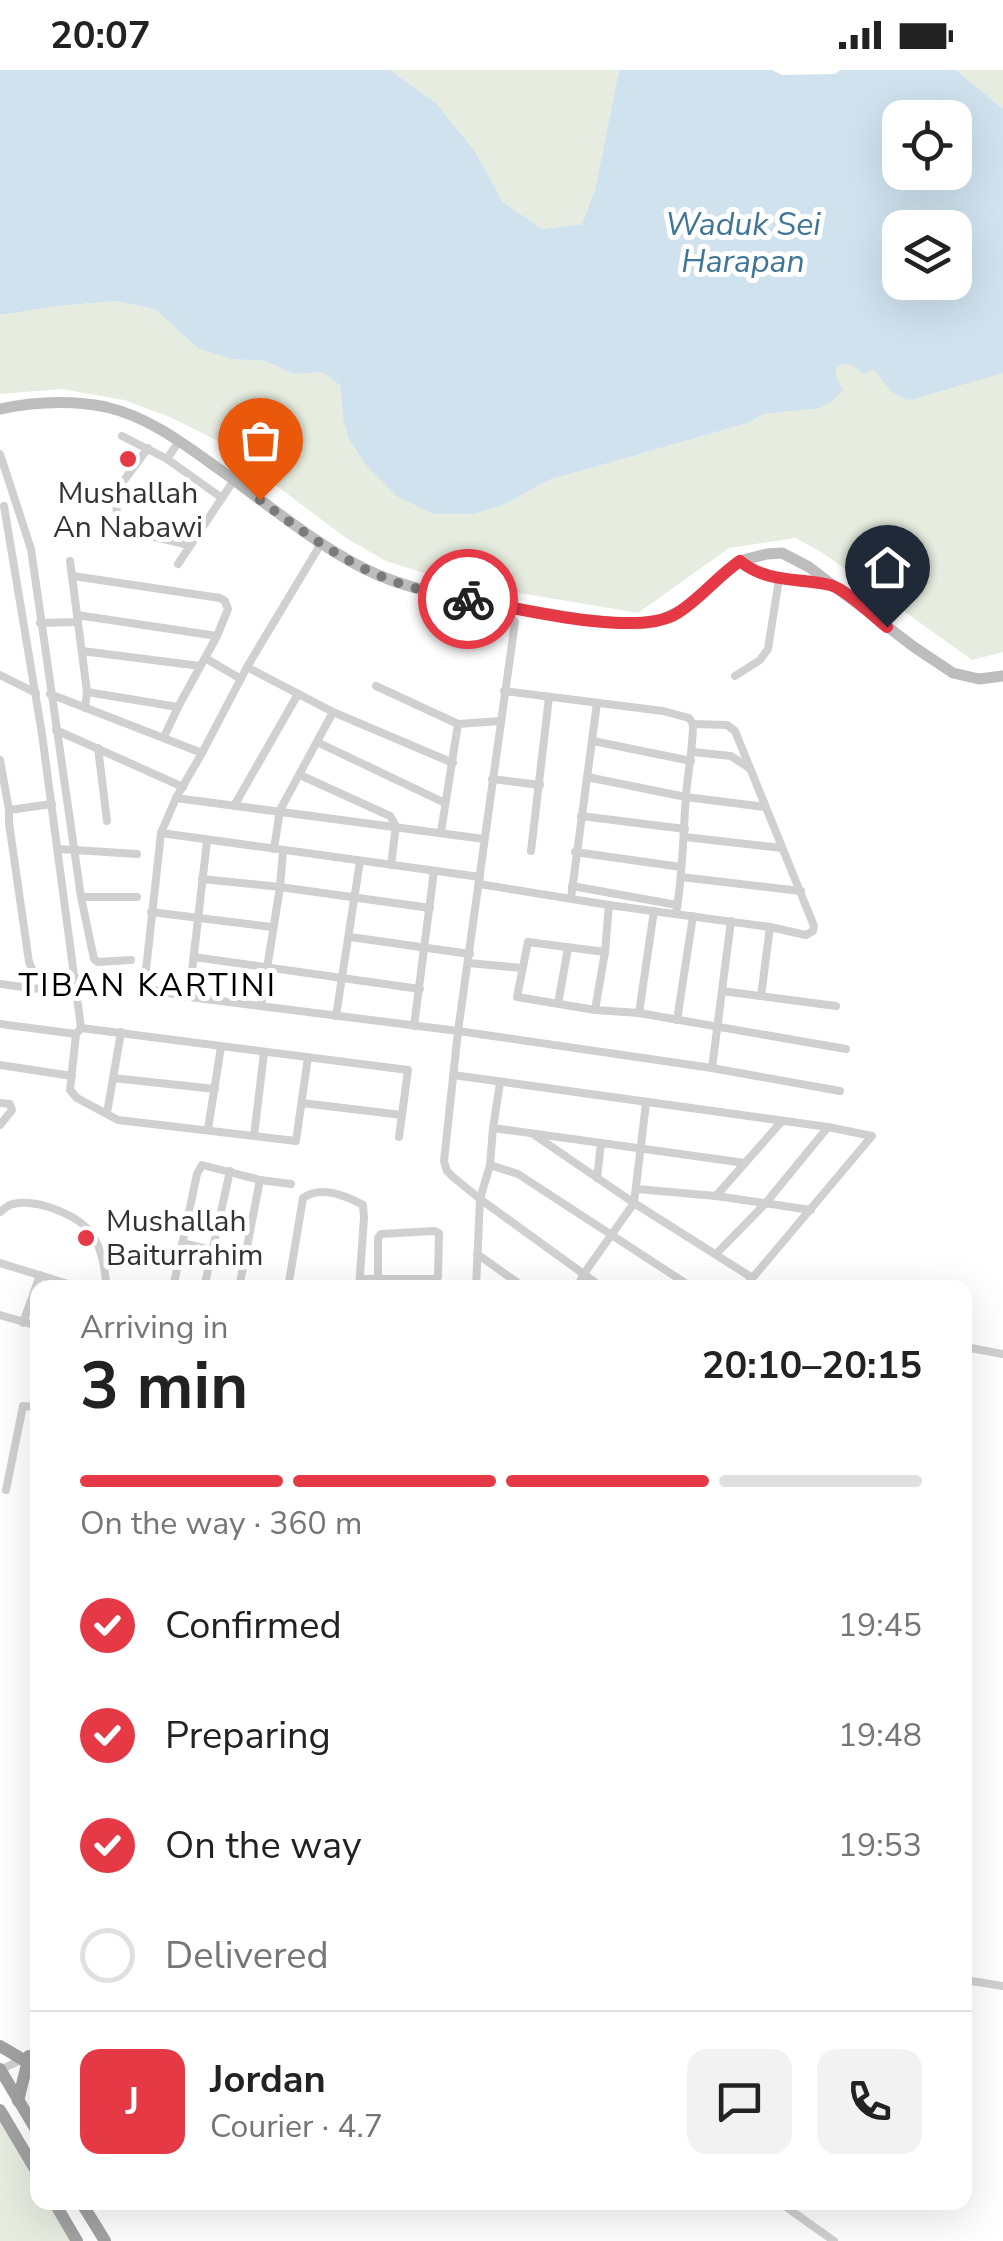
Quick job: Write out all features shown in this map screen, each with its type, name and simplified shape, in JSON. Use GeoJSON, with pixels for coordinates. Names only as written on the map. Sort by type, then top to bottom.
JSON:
{"type":"FeatureCollection","features":[{"type":"Feature","properties":{"kind":"highway"},"geometry":{"type":"LineString","coordinates":[[0,2046],[30,2055],[18,2101]]}},
{"type":"Feature","properties":{"kind":"highway"},"geometry":{"type":"LineString","coordinates":[[0,2070],[30,2120]]}},
{"type":"Feature","properties":{"kind":"highway"},"geometry":{"type":"LineString","coordinates":[[0,2110],[30,2161]]}},
{"type":"Feature","properties":{"kind":"highway"},"geometry":{"type":"LineString","coordinates":[[59,2210],[76,2241]]}},
{"type":"Feature","properties":{"kind":"highway"},"geometry":{"type":"LineString","coordinates":[[86,2210],[105,2241]]}},
{"type":"Feature","properties":{"kind":"main road"},"geometry":{"type":"LineString","coordinates":[[0,409],[49,403],[104,407],[146,422],[180,440],[286,520],[364,568],[396,582],[536,611],[622,624],[656,622],[684,609],[740,561],[782,553],[809,566],[953,673],[979,679],[1003,676]]}},
{"type":"Feature","properties":{"kind":"street"},"geometry":{"type":"LineString","coordinates":[[122,436],[148,448],[222,498]]}},
{"type":"Feature","properties":{"kind":"street"},"geometry":{"type":"LineString","coordinates":[[167,460],[180,440]]}},
{"type":"Feature","properties":{"kind":"street"},"geometry":{"type":"LineString","coordinates":[[148,448],[116,490],[116,522],[138,534],[188,545]]}},
{"type":"Feature","properties":{"kind":"street"},"geometry":{"type":"LineString","coordinates":[[0,454],[31,549],[81,897],[95,961],[131,960]]}},
{"type":"Feature","properties":{"kind":"street"},"geometry":{"type":"LineString","coordinates":[[178,564],[234,480]]}},
{"type":"Feature","properties":{"kind":"street"},"geometry":{"type":"LineString","coordinates":[[16,500],[2,506],[36,693],[78,994],[79,1031],[72,1094],[118,1120],[296,1141],[308,1057]]}},
{"type":"Feature","properties":{"kind":"street"},"geometry":{"type":"LineString","coordinates":[[322,542],[247,667],[161,833],[144,988],[458,1030],[840,1090]]}},
{"type":"Feature","properties":{"kind":"street"},"geometry":{"type":"LineString","coordinates":[[70,561],[87,692],[85,708]]}},
{"type":"Feature","properties":{"kind":"street"},"geometry":{"type":"LineString","coordinates":[[740,561],[779,579],[834,586]]}},
{"type":"Feature","properties":{"kind":"street"},"geometry":{"type":"LineString","coordinates":[[73,576],[225,601],[228,609],[217,636],[164,737]]}},
{"type":"Feature","properties":{"kind":"street"},"geometry":{"type":"LineString","coordinates":[[735,676],[755,664],[768,649],[779,579]]}},
{"type":"Feature","properties":{"kind":"street"},"geometry":{"type":"LineString","coordinates":[[500,605],[515,622]]}},
{"type":"Feature","properties":{"kind":"street"},"geometry":{"type":"LineString","coordinates":[[515,622],[536,611]]}},
{"type":"Feature","properties":{"kind":"street"},"geometry":{"type":"LineString","coordinates":[[40,623],[77,619],[217,636]]}},
{"type":"Feature","properties":{"kind":"street"},"geometry":{"type":"LineString","coordinates":[[515,622],[458,1030],[444,1161],[452,1177],[591,1280]]}},
{"type":"Feature","properties":{"kind":"street"},"geometry":{"type":"LineString","coordinates":[[82,651],[202,662],[241,679]]}},
{"type":"Feature","properties":{"kind":"street"},"geometry":{"type":"LineString","coordinates":[[247,667],[333,712],[453,763]]}},
{"type":"Feature","properties":{"kind":"street"},"geometry":{"type":"LineString","coordinates":[[0,675],[36,693]]}},
{"type":"Feature","properties":{"kind":"street"},"geometry":{"type":"LineString","coordinates":[[376,686],[458,724],[500,721]]}},
{"type":"Feature","properties":{"kind":"street"},"geometry":{"type":"LineString","coordinates":[[504,691],[689,718],[693,724],[692,756],[676,910]]}},
{"type":"Feature","properties":{"kind":"street"},"geometry":{"type":"LineString","coordinates":[[87,692],[178,707]]}},
{"type":"Feature","properties":{"kind":"street"},"geometry":{"type":"LineString","coordinates":[[50,694],[202,753]]}},
{"type":"Feature","properties":{"kind":"street"},"geometry":{"type":"LineString","coordinates":[[234,806],[298,694]]}},
{"type":"Feature","properties":{"kind":"street"},"geometry":{"type":"LineString","coordinates":[[532,852],[550,697]]}},
{"type":"Feature","properties":{"kind":"street"},"geometry":{"type":"LineString","coordinates":[[571,898],[597,703]]}},
{"type":"Feature","properties":{"kind":"street"},"geometry":{"type":"LineString","coordinates":[[260,1006],[280,887],[280,810],[333,712]]}},
{"type":"Feature","properties":{"kind":"street"},"geometry":{"type":"LineString","coordinates":[[441,832],[458,724]]}},
{"type":"Feature","properties":{"kind":"street"},"geometry":{"type":"LineString","coordinates":[[572,886],[693,916],[806,936],[813,930],[814,922],[735,731],[727,725],[693,724]]}},
{"type":"Feature","properties":{"kind":"street"},"geometry":{"type":"LineString","coordinates":[[56,730],[184,787]]}},
{"type":"Feature","properties":{"kind":"street"},"geometry":{"type":"LineString","coordinates":[[593,741],[692,756],[731,756],[752,772]]}},
{"type":"Feature","properties":{"kind":"street"},"geometry":{"type":"LineString","coordinates":[[317,742],[446,803]]}},
{"type":"Feature","properties":{"kind":"street"},"geometry":{"type":"LineString","coordinates":[[98,748],[108,821]]}},
{"type":"Feature","properties":{"kind":"street"},"geometry":{"type":"LineString","coordinates":[[0,760],[29,962],[41,974],[75,977]]}},
{"type":"Feature","properties":{"kind":"street"},"geometry":{"type":"LineString","coordinates":[[300,774],[390,816],[396,826],[392,865]]}},
{"type":"Feature","properties":{"kind":"street"},"geometry":{"type":"LineString","coordinates":[[587,777],[686,798],[765,807]]}},
{"type":"Feature","properties":{"kind":"street"},"geometry":{"type":"LineString","coordinates":[[492,779],[540,785]]}},
{"type":"Feature","properties":{"kind":"street"},"geometry":{"type":"LineString","coordinates":[[176,798],[484,839]]}},
{"type":"Feature","properties":{"kind":"street"},"geometry":{"type":"LineString","coordinates":[[9,810],[52,804]]}},
{"type":"Feature","properties":{"kind":"street"},"geometry":{"type":"LineString","coordinates":[[581,816],[782,848]]}},
{"type":"Feature","properties":{"kind":"street"},"geometry":{"type":"LineString","coordinates":[[161,833],[434,871],[609,905],[676,910]]}},
{"type":"Feature","properties":{"kind":"street"},"geometry":{"type":"LineString","coordinates":[[189,997],[207,841]]}},
{"type":"Feature","properties":{"kind":"street"},"geometry":{"type":"LineString","coordinates":[[59,849],[137,854]]}},
{"type":"Feature","properties":{"kind":"street"},"geometry":{"type":"LineString","coordinates":[[576,852],[801,891]]}},
{"type":"Feature","properties":{"kind":"street"},"geometry":{"type":"LineString","coordinates":[[336,1016],[360,861]]}},
{"type":"Feature","properties":{"kind":"street"},"geometry":{"type":"LineString","coordinates":[[414,1026],[434,871]]}},
{"type":"Feature","properties":{"kind":"street"},"geometry":{"type":"LineString","coordinates":[[202,879],[430,908]]}},
{"type":"Feature","properties":{"kind":"street"},"geometry":{"type":"LineString","coordinates":[[81,897],[137,897]]}},
{"type":"Feature","properties":{"kind":"street"},"geometry":{"type":"LineString","coordinates":[[595,1010],[609,905]]}},
{"type":"Feature","properties":{"kind":"street"},"geometry":{"type":"LineString","coordinates":[[639,1013],[654,911]]}},
{"type":"Feature","properties":{"kind":"street"},"geometry":{"type":"LineString","coordinates":[[151,912],[272,927]]}},
{"type":"Feature","properties":{"kind":"street"},"geometry":{"type":"LineString","coordinates":[[677,1020],[693,916]]}},
{"type":"Feature","properties":{"kind":"street"},"geometry":{"type":"LineString","coordinates":[[712,1068],[731,921]]}},
{"type":"Feature","properties":{"kind":"street"},"geometry":{"type":"LineString","coordinates":[[761,996],[770,927]]}},
{"type":"Feature","properties":{"kind":"street"},"geometry":{"type":"LineString","coordinates":[[350,937],[522,968]]}},
{"type":"Feature","properties":{"kind":"street"},"geometry":{"type":"LineString","coordinates":[[605,952],[528,942],[517,997],[639,1013],[846,1050]]}},
{"type":"Feature","properties":{"kind":"street"},"geometry":{"type":"LineString","coordinates":[[558,1004],[568,948]]}},
{"type":"Feature","properties":{"kind":"street"},"geometry":{"type":"LineString","coordinates":[[194,957],[420,989]]}},
{"type":"Feature","properties":{"kind":"street"},"geometry":{"type":"LineString","coordinates":[[0,984],[78,994]]}},
{"type":"Feature","properties":{"kind":"street"},"geometry":{"type":"LineString","coordinates":[[722,991],[836,1006]]}},
{"type":"Feature","properties":{"kind":"street"},"geometry":{"type":"LineString","coordinates":[[0,1024],[120,1032],[408,1070],[400,1138]]}},
{"type":"Feature","properties":{"kind":"street"},"geometry":{"type":"LineString","coordinates":[[107,1113],[120,1032]]}},
{"type":"Feature","properties":{"kind":"street"},"geometry":{"type":"LineString","coordinates":[[208,1129],[221,1047]]}},
{"type":"Feature","properties":{"kind":"street"},"geometry":{"type":"LineString","coordinates":[[254,1136],[264,1053]]}},
{"type":"Feature","properties":{"kind":"street"},"geometry":{"type":"LineString","coordinates":[[0,1064],[72,1076]]}},
{"type":"Feature","properties":{"kind":"street"},"geometry":{"type":"LineString","coordinates":[[453,1076],[782,1120],[872,1136],[749,1280]]}},
{"type":"Feature","properties":{"kind":"street"},"geometry":{"type":"LineString","coordinates":[[113,1078],[215,1089]]}},
{"type":"Feature","properties":{"kind":"street"},"geometry":{"type":"LineString","coordinates":[[476,1280],[480,1199],[490,1165],[500,1083]]}},
{"type":"Feature","properties":{"kind":"street"},"geometry":{"type":"LineString","coordinates":[[582,1280],[634,1203],[646,1102]]}},
{"type":"Feature","properties":{"kind":"street"},"geometry":{"type":"LineString","coordinates":[[0,1103],[10,1104],[12,1110],[0,1126]]}},
{"type":"Feature","properties":{"kind":"street"},"geometry":{"type":"LineString","coordinates":[[302,1103],[402,1114]]}},
{"type":"Feature","properties":{"kind":"street"},"geometry":{"type":"LineString","coordinates":[[716,1196],[782,1120]]}},
{"type":"Feature","properties":{"kind":"street"},"geometry":{"type":"LineString","coordinates":[[716,1254],[765,1204],[828,1127]]}},
{"type":"Feature","properties":{"kind":"street"},"geometry":{"type":"LineString","coordinates":[[492,1128],[745,1163]]}},
{"type":"Feature","properties":{"kind":"street"},"geometry":{"type":"LineString","coordinates":[[534,1134],[751,1277]]}},
{"type":"Feature","properties":{"kind":"street"},"geometry":{"type":"LineString","coordinates":[[598,1178],[601,1142]]}},
{"type":"Feature","properties":{"kind":"street"},"geometry":{"type":"LineString","coordinates":[[175,1280],[202,1164],[260,1180],[292,1184]]}},
{"type":"Feature","properties":{"kind":"street"},"geometry":{"type":"LineString","coordinates":[[490,1165],[518,1174],[681,1280]]}},
{"type":"Feature","properties":{"kind":"street"},"geometry":{"type":"LineString","coordinates":[[206,1280],[230,1171]]}},
{"type":"Feature","properties":{"kind":"street"},"geometry":{"type":"LineString","coordinates":[[241,1280],[260,1180]]}},
{"type":"Feature","properties":{"kind":"street"},"geometry":{"type":"LineString","coordinates":[[637,1189],[811,1210]]}},
{"type":"Feature","properties":{"kind":"street"},"geometry":{"type":"LineString","coordinates":[[289,1280],[302,1198],[309,1193],[327,1192],[363,1205],[360,1280]]}},
{"type":"Feature","properties":{"kind":"street"},"geometry":{"type":"LineString","coordinates":[[0,1212],[12,1204],[28,1204],[56,1209],[72,1218],[94,1237],[105,1280]]}},
{"type":"Feature","properties":{"kind":"street"},"geometry":{"type":"LineString","coordinates":[[374,1280],[438,1277],[438,1234],[434,1230],[380,1234],[378,1279]]}},
{"type":"Feature","properties":{"kind":"street"},"geometry":{"type":"LineString","coordinates":[[182,1243],[245,1258]]}},
{"type":"Feature","properties":{"kind":"street"},"geometry":{"type":"LineString","coordinates":[[477,1254],[514,1280]]}},
{"type":"Feature","properties":{"kind":"street"},"geometry":{"type":"LineString","coordinates":[[0,1263],[58,1280]]}},
{"type":"Feature","properties":{"kind":"street"},"geometry":{"type":"LineString","coordinates":[[38,1280],[40,1274]]}},
{"type":"Feature","properties":{"kind":"street"},"geometry":{"type":"LineString","coordinates":[[23,1323],[30,1303]]}},
{"type":"Feature","properties":{"kind":"street"},"geometry":{"type":"LineString","coordinates":[[0,1315],[30,1324]]}},
{"type":"Feature","properties":{"kind":"street"},"geometry":{"type":"LineString","coordinates":[[972,1348],[1003,1354]]}},
{"type":"Feature","properties":{"kind":"street"},"geometry":{"type":"LineString","coordinates":[[6,1490],[23,1406],[30,1406]]}},
{"type":"Feature","properties":{"kind":"street"},"geometry":{"type":"LineString","coordinates":[[972,1981],[1003,1986]]}},
{"type":"Feature","properties":{"kind":"street"},"geometry":{"type":"LineString","coordinates":[[0,2070],[30,2055]]}},
{"type":"Feature","properties":{"kind":"street"},"geometry":{"type":"LineString","coordinates":[[790,2210],[834,2241]]}},
{"type":"Feature","properties":{"kind":"shaded area"},"geometry":{"type":"Polygon","coordinates":[[[390,70],[619,70],[595,190],[582,224],[542,229],[503,202],[474,150],[436,103],[390,70]]]}},
{"type":"Feature","properties":{"kind":"shaded area"},"geometry":{"type":"Polygon","coordinates":[[[956,70],[1003,70],[1003,109],[956,70]]]}},
{"type":"Feature","properties":{"kind":"shaded area"},"geometry":{"type":"Polygon","coordinates":[[[116,301],[155,309],[175,326],[231,359],[265,361],[294,374],[322,371],[340,385],[343,417],[501,506],[549,480],[748,423],[763,414],[807,409],[808,354],[1003,346],[1003,652],[972,660],[823,553],[796,538],[729,548],[638,613],[449,581],[386,561],[346,538],[216,440],[170,417],[124,400],[61,389],[0,394],[0,315],[116,301]]]}},
{"type":"Feature","properties":{"kind":"shaded area"},"geometry":{"type":"Polygon","coordinates":[[[7,2122],[30,2162],[30,2210],[58,2210],[77,2241],[0,2241],[0,2123],[7,2122]]]}},
{"type":"Feature","properties":{"kind":"water","name":"Waduk Sei Harapan"},"geometry":{"type":"Polygon","coordinates":[[[0,70],[390,70],[436,103],[474,150],[503,202],[542,229],[582,224],[595,190],[619,70],[772,70],[782,75],[835,74],[840,70],[956,70],[1003,109],[1003,373],[910,400],[893,392],[874,369],[864,374],[852,365],[841,364],[836,368],[836,376],[843,390],[820,408],[763,414],[748,423],[549,480],[501,506],[472,514],[434,514],[398,497],[366,465],[349,439],[340,385],[322,372],[294,374],[265,361],[231,359],[198,348],[155,309],[116,301],[0,315],[0,70]]]}},
{"type":"Feature","properties":{"kind":"way so far"},"geometry":{"type":"LineString","coordinates":[[260,500],[348,560],[384,578],[468,599]]}},
{"type":"Feature","properties":{"kind":"place","name":"Mushallah An Nabawi"},"geometry":{"type":"Point","coordinates":[128,459]}},
{"type":"Feature","properties":{"kind":"place","name":"Mushallah Baiturrahim"},"geometry":{"type":"Point","coordinates":[86,1238]}},
{"type":"Feature","properties":{"kind":"district","name":"TIBAN KARTINI"},"geometry":{"type":"Point","coordinates":[148,985]}},
{"type":"Feature","properties":{"kind":"route"},"geometry":{"type":"LineString","coordinates":[[468,599],[622,624],[656,622],[684,609],[740,561],[779,579],[834,586],[887,627]]}}]}
